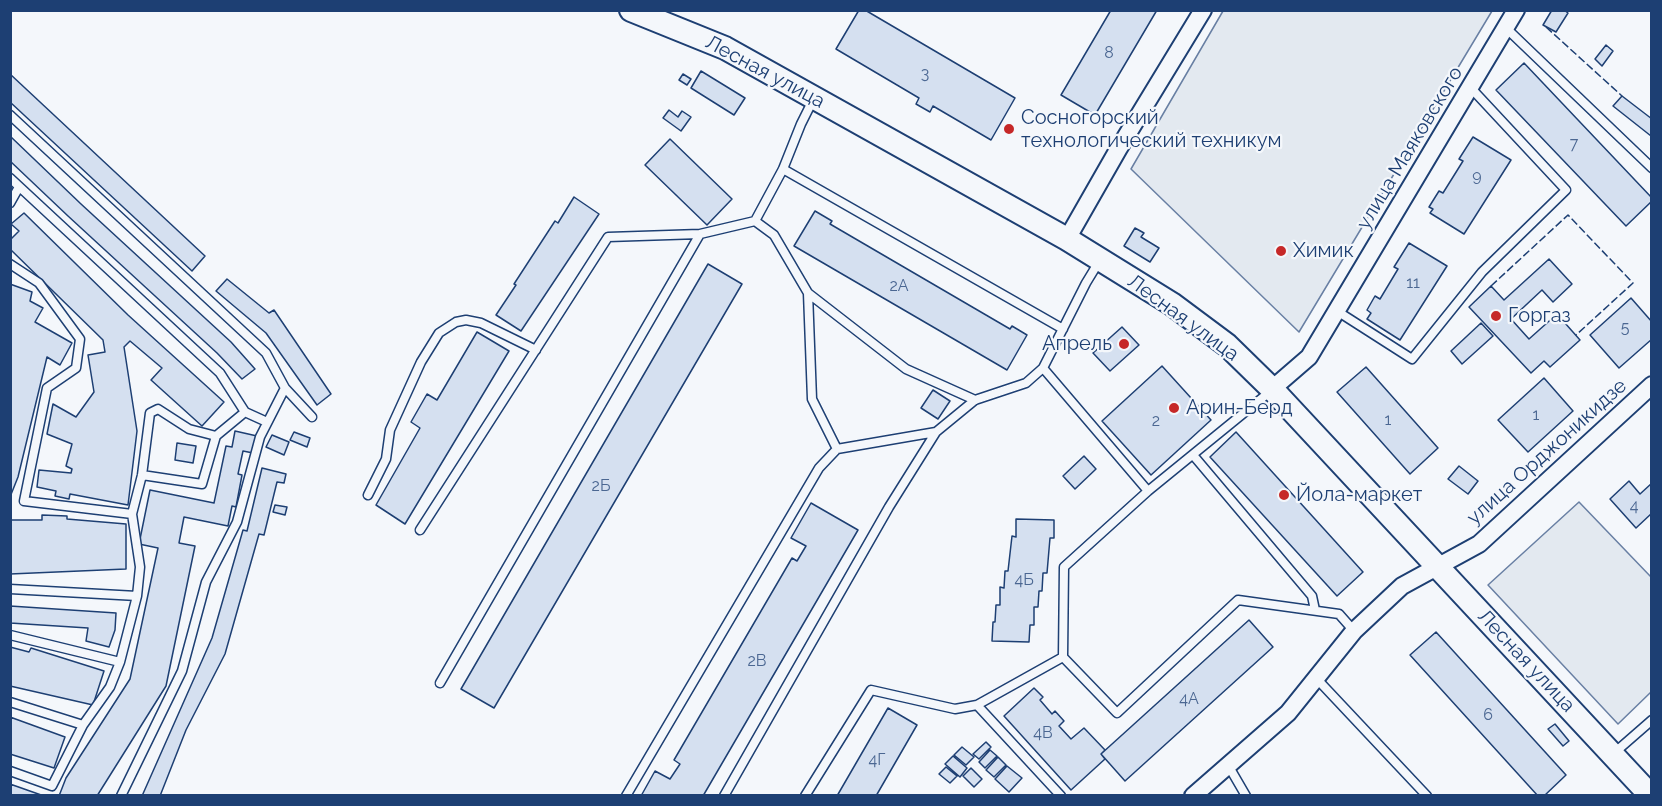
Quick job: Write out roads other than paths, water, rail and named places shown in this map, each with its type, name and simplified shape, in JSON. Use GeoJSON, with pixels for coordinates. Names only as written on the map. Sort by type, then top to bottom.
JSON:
{"type":"FeatureCollection","features":[{"type":"Feature","properties":{"kind":"main road","name":"Лесная улица"},"geometry":{"type":"LineString","coordinates":[[632,11],[725,48],[1067,239],[1172,304],[1227,345],[1438,565],[1651,795]]}},
{"type":"Feature","properties":{"kind":"street"},"geometry":{"type":"LineString","coordinates":[[1067,239],[1203,10]]}},
{"type":"Feature","properties":{"kind":"street","name":"улица Маяковского"},"geometry":{"type":"LineString","coordinates":[[1272,390],[1309,357],[1516,10]]}},
{"type":"Feature","properties":{"kind":"street","name":"улица Орджоникидзе"},"geometry":{"type":"LineString","coordinates":[[1193,795],[1288,713],[1354,631],[1401,586],[1479,544],[1652,385]]}},
{"type":"Feature","properties":{"kind":"lane"},"geometry":{"type":"LineString","coordinates":[[1506,28],[1652,168]]}},
{"type":"Feature","properties":{"kind":"lane"},"geometry":{"type":"LineString","coordinates":[[1337,311],[1412,359],[1482,272],[1566,190],[1470,87]]}},
{"type":"Feature","properties":{"kind":"lane"},"geometry":{"type":"LineString","coordinates":[[420,530],[608,237],[700,234],[755,221],[783,169],[814,98]]}},
{"type":"Feature","properties":{"kind":"lane"},"geometry":{"type":"LineString","coordinates":[[10,115],[266,353],[285,388],[312,417]]}},
{"type":"Feature","properties":{"kind":"lane"},"geometry":{"type":"LineString","coordinates":[[783,169],[1063,329]]}},
{"type":"Feature","properties":{"kind":"lane"},"geometry":{"type":"LineString","coordinates":[[10,178],[220,373],[245,412],[267,422]]}},
{"type":"Feature","properties":{"kind":"lane"},"geometry":{"type":"LineString","coordinates":[[10,203],[19,187]]}},
{"type":"Feature","properties":{"kind":"lane"},"geometry":{"type":"LineString","coordinates":[[755,221],[774,235],[808,293],[906,369],[975,400]]}},
{"type":"Feature","properties":{"kind":"lane"},"geometry":{"type":"LineString","coordinates":[[440,683],[700,234]]}},
{"type":"Feature","properties":{"kind":"lane"},"geometry":{"type":"LineString","coordinates":[[724,795],[890,507],[936,432],[975,400],[1026,383],[1043,368],[1101,260]]}},
{"type":"Feature","properties":{"kind":"lane"},"geometry":{"type":"LineString","coordinates":[[10,264],[39,283],[81,339],[76,368],[47,388],[24,501],[132,514]]}},
{"type":"Feature","properties":{"kind":"lane"},"geometry":{"type":"LineString","coordinates":[[808,293],[812,399],[837,449]]}},
{"type":"Feature","properties":{"kind":"lane"},"geometry":{"type":"LineString","coordinates":[[368,495],[386,459],[390,430],[421,362],[439,333],[456,322],[466,320],[481,323],[536,350]]}},
{"type":"Feature","properties":{"kind":"lane"},"geometry":{"type":"LineString","coordinates":[[1043,368],[1148,491]]}},
{"type":"Feature","properties":{"kind":"lane"},"geometry":{"type":"LineString","coordinates":[[121,795],[182,671],[206,582],[237,522],[260,437],[285,388]]}},
{"type":"Feature","properties":{"kind":"lane"},"geometry":{"type":"LineString","coordinates":[[1272,390],[1148,491],[1064,567],[1063,657],[1117,714],[1238,600],[1339,614],[1354,631]]}},
{"type":"Feature","properties":{"kind":"lane"},"geometry":{"type":"LineString","coordinates":[[10,771],[52,786],[83,725],[110,687],[120,662],[137,596],[140,567],[132,514],[142,475],[150,413],[158,409],[189,429],[216,436]]}},
{"type":"Feature","properties":{"kind":"lane"},"geometry":{"type":"LineString","coordinates":[[142,475],[202,484],[216,436],[245,412]]}},
{"type":"Feature","properties":{"kind":"lane"},"geometry":{"type":"LineString","coordinates":[[626,795],[819,468],[837,449],[936,432]]}},
{"type":"Feature","properties":{"kind":"lane"},"geometry":{"type":"LineString","coordinates":[[1193,455],[1312,596],[1315,610]]}},
{"type":"Feature","properties":{"kind":"lane"},"geometry":{"type":"LineString","coordinates":[[10,589],[137,596]]}},
{"type":"Feature","properties":{"kind":"lane"},"geometry":{"type":"LineString","coordinates":[[10,634],[120,662]]}},
{"type":"Feature","properties":{"kind":"lane"},"geometry":{"type":"LineString","coordinates":[[805,795],[871,690],[955,709],[977,705],[1063,657]]}},
{"type":"Feature","properties":{"kind":"lane"},"geometry":{"type":"LineString","coordinates":[[1316,678],[1427,795]]}},
{"type":"Feature","properties":{"kind":"lane"},"geometry":{"type":"LineString","coordinates":[[10,702],[83,725]]}},
{"type":"Feature","properties":{"kind":"lane"},"geometry":{"type":"LineString","coordinates":[[977,705],[1059,795]]}},
{"type":"Feature","properties":{"kind":"lane"},"geometry":{"type":"LineString","coordinates":[[1613,755],[1652,720]]}},
{"type":"Feature","properties":{"kind":"lane"},"geometry":{"type":"LineString","coordinates":[[1228,765],[1246,795]]}},
{"type":"Feature","properties":{"kind":"place","name":"Сосногорский технологический техникум"},"geometry":{"type":"Point","coordinates":[1009,129]}},
{"type":"Feature","properties":{"kind":"place","name":"Химик"},"geometry":{"type":"Point","coordinates":[1281,251]}},
{"type":"Feature","properties":{"kind":"place","name":"Горгаз"},"geometry":{"type":"Point","coordinates":[1496,316]}},
{"type":"Feature","properties":{"kind":"place","name":"Апрель"},"geometry":{"type":"Point","coordinates":[1124,344]}},
{"type":"Feature","properties":{"kind":"place","name":"Арин-Берд"},"geometry":{"type":"Point","coordinates":[1174,408]}},
{"type":"Feature","properties":{"kind":"place","name":"Йола-маркет"},"geometry":{"type":"Point","coordinates":[1284,495]}}]}
